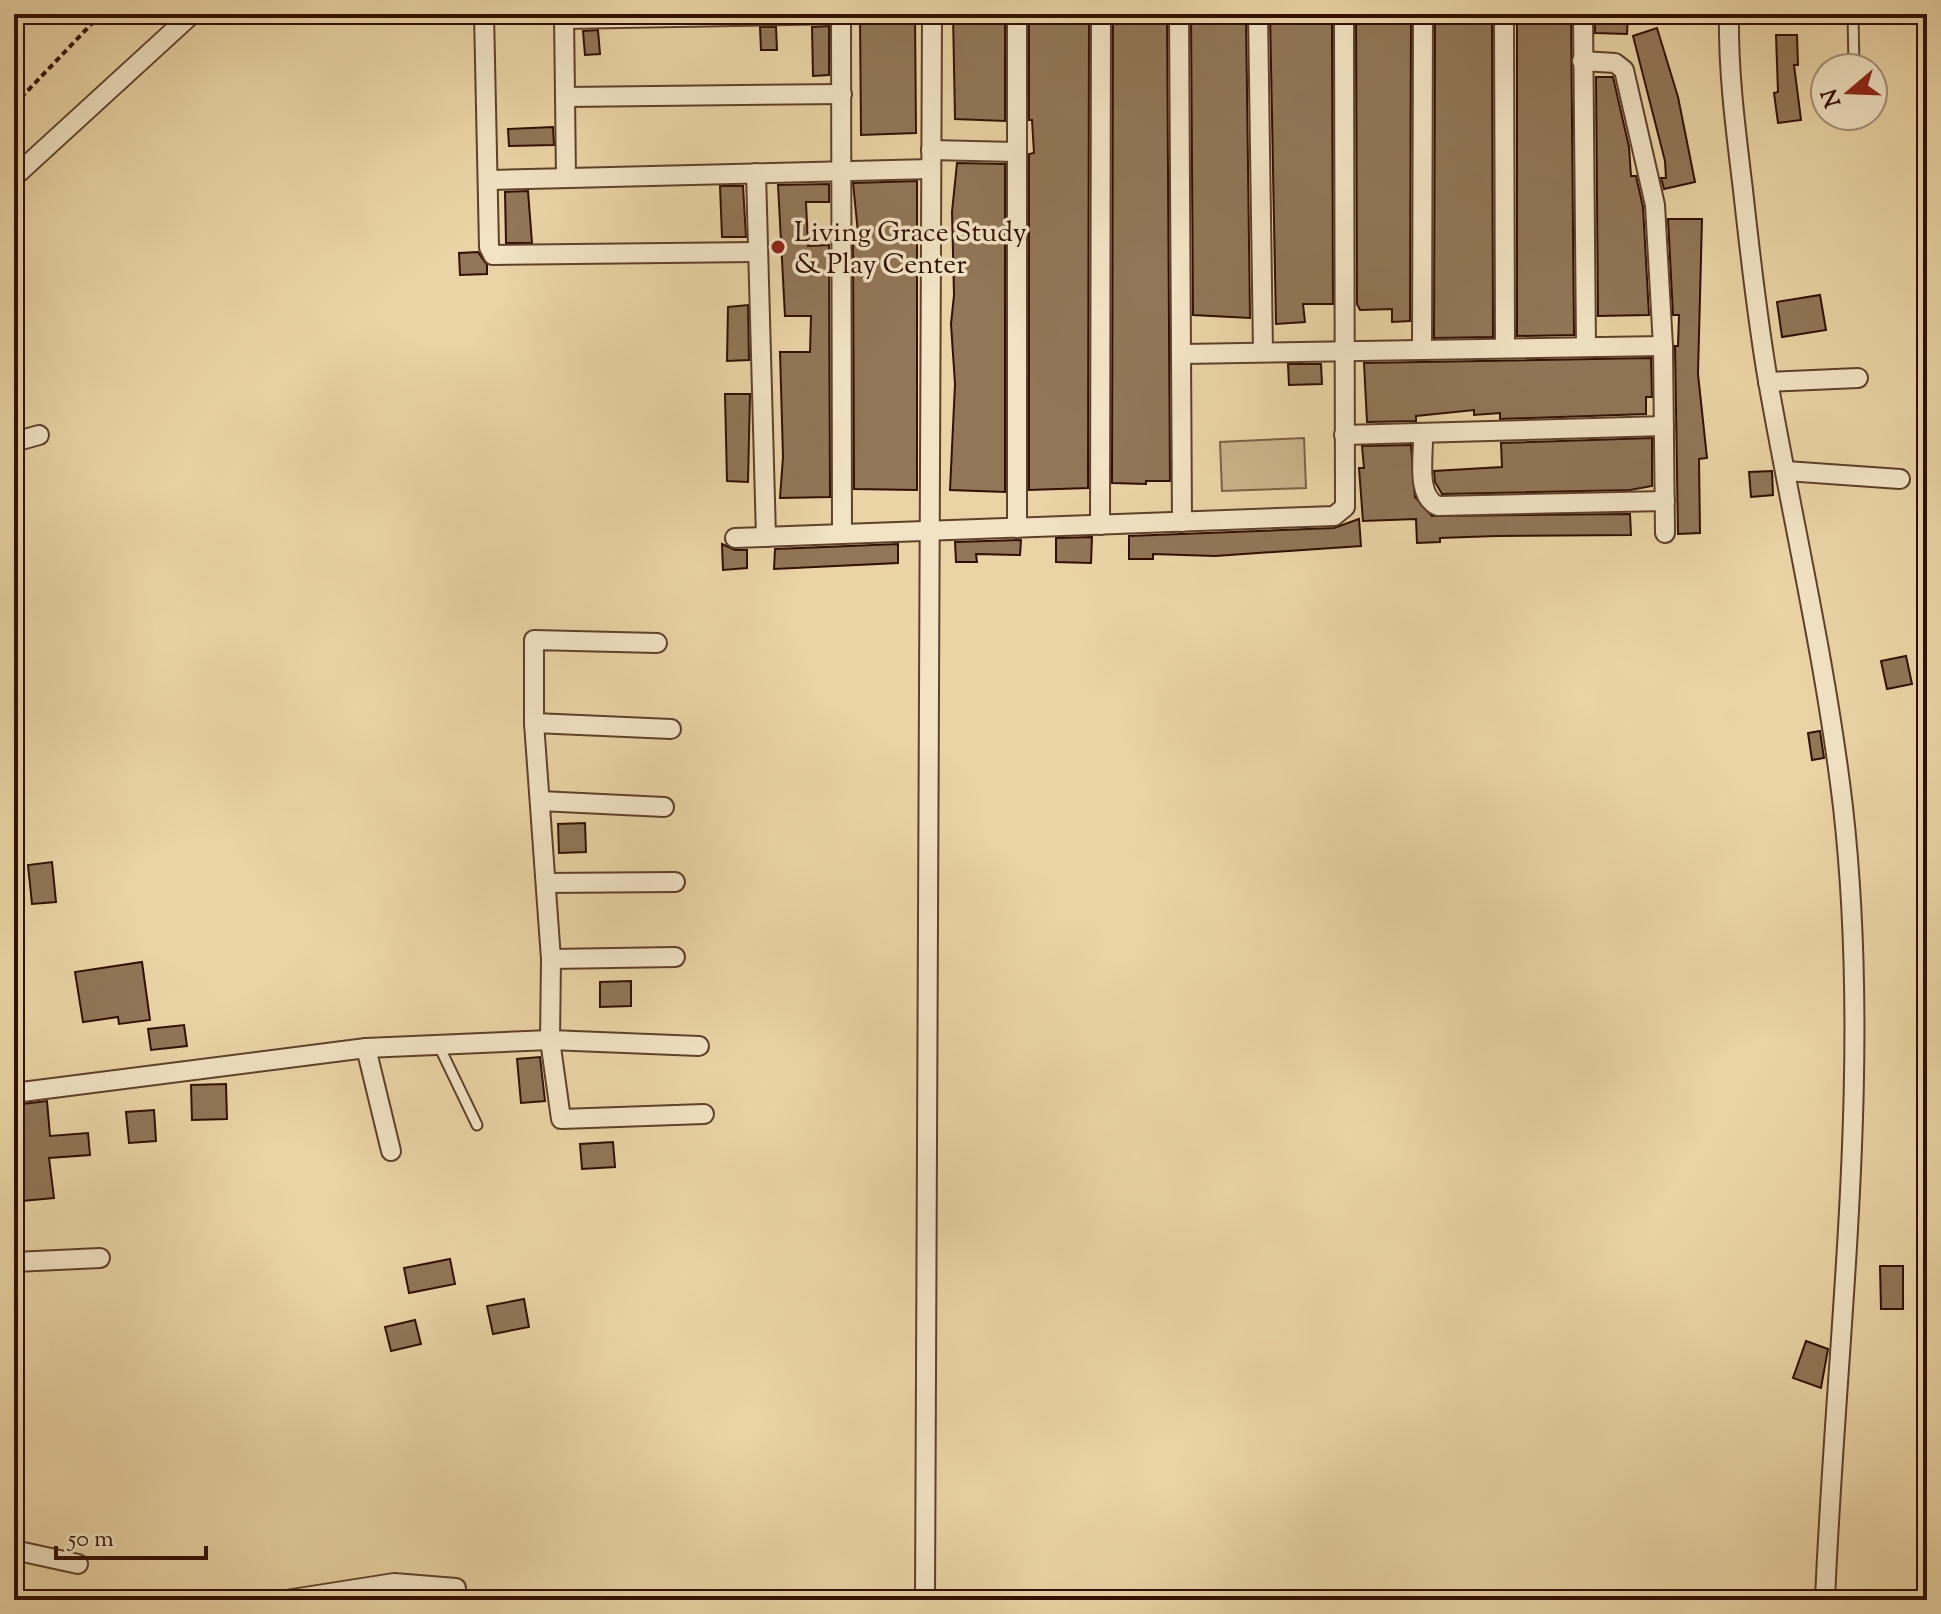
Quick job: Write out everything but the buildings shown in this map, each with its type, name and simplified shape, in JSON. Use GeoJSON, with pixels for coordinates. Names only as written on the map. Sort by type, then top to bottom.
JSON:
{"type":"FeatureCollection","features":[{"type":"Feature","properties":{"kind":"street"},"geometry":{"type":"LineString","coordinates":[[14,177],[192,14]]}},
{"type":"Feature","properties":{"kind":"street"},"geometry":{"type":"LineString","coordinates":[[484,14],[489,247],[497,257],[755,252]]}},
{"type":"Feature","properties":{"kind":"street"},"geometry":{"type":"LineString","coordinates":[[566,178],[564,16],[841,14],[842,534]]}},
{"type":"Feature","properties":{"kind":"street"},"geometry":{"type":"LineString","coordinates":[[925,1600],[932,14]]}},
{"type":"Feature","properties":{"kind":"street"},"geometry":{"type":"LineString","coordinates":[[1017,14],[1017,528]]}},
{"type":"Feature","properties":{"kind":"street"},"geometry":{"type":"LineString","coordinates":[[1100,525],[1101,14]]}},
{"type":"Feature","properties":{"kind":"street"},"geometry":{"type":"LineString","coordinates":[[1179,14],[1182,522]]}},
{"type":"Feature","properties":{"kind":"street"},"geometry":{"type":"LineString","coordinates":[[1258,14],[1263,352]]}},
{"type":"Feature","properties":{"kind":"street"},"geometry":{"type":"LineString","coordinates":[[735,538],[1334,516],[1345,507],[1344,14]]}},
{"type":"Feature","properties":{"kind":"street"},"geometry":{"type":"LineString","coordinates":[[1422,350],[1423,14]]}},
{"type":"Feature","properties":{"kind":"street"},"geometry":{"type":"LineString","coordinates":[[1504,14],[1505,348]]}},
{"type":"Feature","properties":{"kind":"street"},"geometry":{"type":"LineString","coordinates":[[1583,14],[1586,347]]}},
{"type":"Feature","properties":{"kind":"street"},"geometry":{"type":"LineString","coordinates":[[1729,14],[1734,111],[1768,382],[1807,576],[1843,807],[1855,987],[1847,1287],[1825,1600]]}},
{"type":"Feature","properties":{"kind":"street"},"geometry":{"type":"LineString","coordinates":[[1582,61],[1615,63],[1624,70],[1655,205],[1663,346],[1665,533]]}},
{"type":"Feature","properties":{"kind":"street"},"geometry":{"type":"LineString","coordinates":[[565,97],[842,94]]}},
{"type":"Feature","properties":{"kind":"street"},"geometry":{"type":"LineString","coordinates":[[489,180],[843,171],[1016,152]]}},
{"type":"Feature","properties":{"kind":"street"},"geometry":{"type":"LineString","coordinates":[[756,173],[755,252],[766,537]]}},
{"type":"Feature","properties":{"kind":"street"},"geometry":{"type":"LineString","coordinates":[[1183,354],[1663,346]]}},
{"type":"Feature","properties":{"kind":"street"},"geometry":{"type":"LineString","coordinates":[[1768,382],[1858,378]]}},
{"type":"Feature","properties":{"kind":"street"},"geometry":{"type":"LineString","coordinates":[[1344,435],[1664,426]]}},
{"type":"Feature","properties":{"kind":"street"},"geometry":{"type":"LineString","coordinates":[[1423,434],[1424,492],[1430,503],[1438,506],[1665,501]]}},
{"type":"Feature","properties":{"kind":"street"},"geometry":{"type":"LineString","coordinates":[[14,442],[39,435]]}},
{"type":"Feature","properties":{"kind":"street"},"geometry":{"type":"LineString","coordinates":[[1786,471],[1900,479]]}},
{"type":"Feature","properties":{"kind":"street"},"geometry":{"type":"LineString","coordinates":[[657,643],[534,640],[534,723],[551,959],[550,1040],[561,1119],[704,1114]]}},
{"type":"Feature","properties":{"kind":"street"},"geometry":{"type":"LineString","coordinates":[[534,723],[671,729]]}},
{"type":"Feature","properties":{"kind":"street"},"geometry":{"type":"LineString","coordinates":[[540,801],[664,807]]}},
{"type":"Feature","properties":{"kind":"street"},"geometry":{"type":"LineString","coordinates":[[546,883],[675,882]]}},
{"type":"Feature","properties":{"kind":"street"},"geometry":{"type":"LineString","coordinates":[[551,959],[675,957]]}},
{"type":"Feature","properties":{"kind":"street"},"geometry":{"type":"LineString","coordinates":[[14,1093],[366,1048],[550,1040],[699,1046]]}},
{"type":"Feature","properties":{"kind":"street"},"geometry":{"type":"LineString","coordinates":[[366,1048],[391,1151]]}},
{"type":"Feature","properties":{"kind":"street"},"geometry":{"type":"LineString","coordinates":[[14,1262],[100,1258]]}},
{"type":"Feature","properties":{"kind":"street"},"geometry":{"type":"LineString","coordinates":[[14,1550],[78,1564]]}},
{"type":"Feature","properties":{"kind":"street"},"geometry":{"type":"LineString","coordinates":[[286,1600],[394,1583],[456,1588]]}},
{"type":"Feature","properties":{"kind":"lane"},"geometry":{"type":"LineString","coordinates":[[1853,14],[1854,52]]}},
{"type":"Feature","properties":{"kind":"lane"},"geometry":{"type":"LineString","coordinates":[[439,1046],[477,1125]]}},
{"type":"Feature","properties":{"kind":"path"},"geometry":{"type":"LineString","coordinates":[[14,105],[101,14]]}},
{"type":"Feature","properties":{"kind":"shaded area"},"geometry":{"type":"Polygon","coordinates":[[[1304,438],[1306,488],[1222,491],[1220,442],[1304,438]]]}},
{"type":"Feature","properties":{"kind":"place","name":"Living Grace Study & Play Center"},"geometry":{"type":"Point","coordinates":[778,247]}}]}
